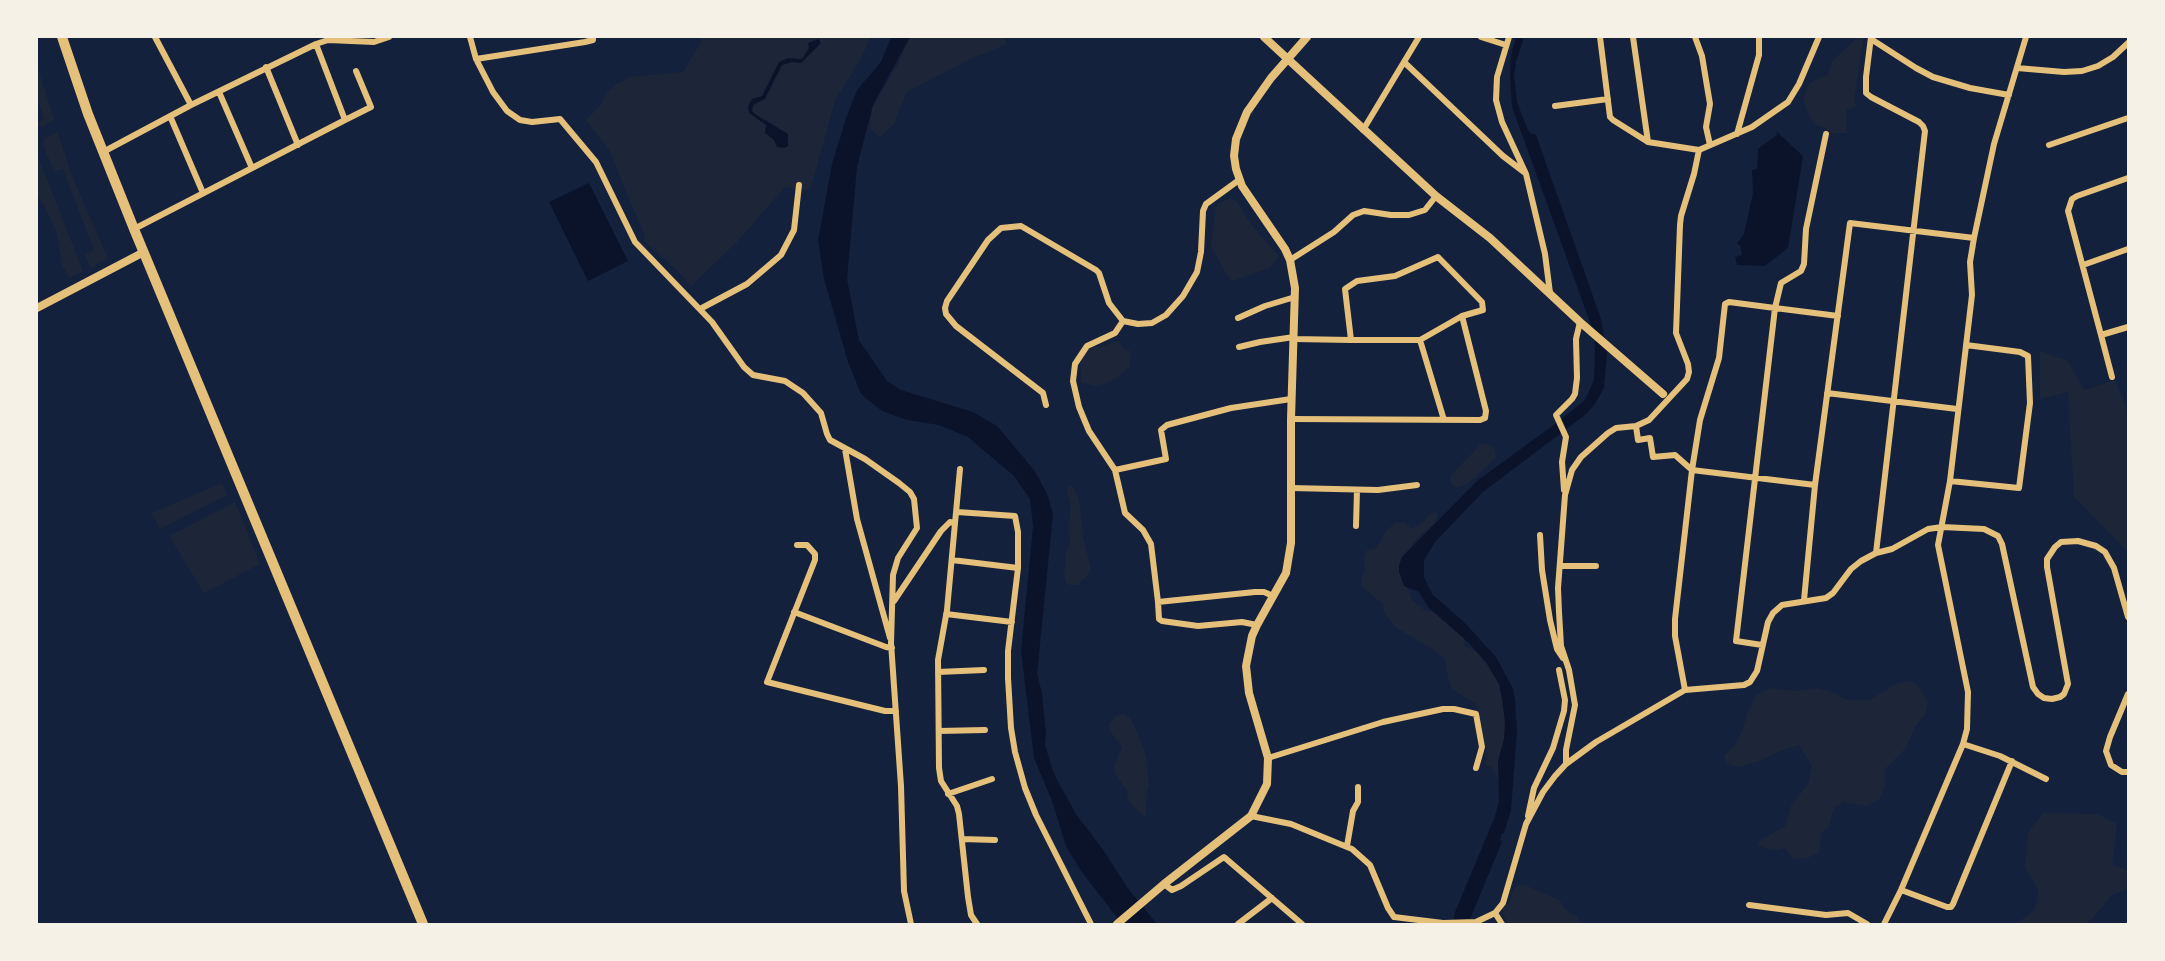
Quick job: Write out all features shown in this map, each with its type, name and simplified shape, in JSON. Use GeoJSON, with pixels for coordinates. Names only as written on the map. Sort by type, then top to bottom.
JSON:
{"type":"FeatureCollection","features":[{"type":"Feature","properties":{"kind":"main road"},"geometry":{"type":"LineString","coordinates":[[62,37],[134,229],[424,924]]}},
{"type":"Feature","properties":{"kind":"street"},"geometry":{"type":"LineString","coordinates":[[155,37],[191,104]]}},
{"type":"Feature","properties":{"kind":"street"},"geometry":{"type":"LineString","coordinates":[[103,152],[191,104],[327,38],[374,43],[389,37]]}},
{"type":"Feature","properties":{"kind":"street"},"geometry":{"type":"LineString","coordinates":[[470,37],[476,59],[493,92],[507,111],[520,120],[532,122],[560,119],[596,162],[635,242],[699,309],[726,340],[744,367],[753,375],[785,381],[811,401],[821,413],[828,437],[899,483],[914,499],[917,528],[898,558],[893,575],[891,646],[904,891],[911,924]]}},
{"type":"Feature","properties":{"kind":"street"},"geometry":{"type":"LineString","coordinates":[[476,59],[584,42],[593,40],[593,37]]}},
{"type":"Feature","properties":{"kind":"street"},"geometry":{"type":"LineString","coordinates":[[1264,37],[1436,196],[1490,238],[1580,322],[1663,394]]}},
{"type":"Feature","properties":{"kind":"street"},"geometry":{"type":"LineString","coordinates":[[1116,924],[1251,816],[1267,784],[1268,758],[1249,693],[1247,657],[1257,625],[1283,582],[1292,543],[1291,399],[1295,297],[1290,260],[1238,180],[1234,156],[1241,126],[1258,96],[1307,37]]}},
{"type":"Feature","properties":{"kind":"street"},"geometry":{"type":"LineString","coordinates":[[1363,130],[1419,37]]}},
{"type":"Feature","properties":{"kind":"street"},"geometry":{"type":"LineString","coordinates":[[1480,37],[1506,45]]}},
{"type":"Feature","properties":{"kind":"street"},"geometry":{"type":"LineString","coordinates":[[1509,37],[1497,77],[1496,100],[1502,122],[1526,174],[1545,254],[1550,293]]}},
{"type":"Feature","properties":{"kind":"street"},"geometry":{"type":"LineString","coordinates":[[1600,37],[1610,117],[1648,142],[1699,150],[1752,127],[1788,102],[1799,84],[1819,37]]}},
{"type":"Feature","properties":{"kind":"street"},"geometry":{"type":"LineString","coordinates":[[1633,37],[1648,142]]}},
{"type":"Feature","properties":{"kind":"street"},"geometry":{"type":"LineString","coordinates":[[1695,37],[1702,56],[1710,104],[1706,127],[1710,145]]}},
{"type":"Feature","properties":{"kind":"street"},"geometry":{"type":"LineString","coordinates":[[1737,134],[1759,55],[1759,37]]}},
{"type":"Feature","properties":{"kind":"street"},"geometry":{"type":"LineString","coordinates":[[1884,924],[1901,891],[1963,744],[1969,718],[1968,692],[1938,545],[1950,481],[1972,295],[1970,262],[1974,238],[1994,144],[2026,37]]}},
{"type":"Feature","properties":{"kind":"street"},"geometry":{"type":"LineString","coordinates":[[1876,553],[1925,131],[1919,122],[1866,93],[1871,38],[1933,77],[2009,96]]}},
{"type":"Feature","properties":{"kind":"street"},"geometry":{"type":"LineString","coordinates":[[2017,68],[2082,71],[2113,57],[2128,43]]}},
{"type":"Feature","properties":{"kind":"street"},"geometry":{"type":"LineString","coordinates":[[316,44],[345,120]]}},
{"type":"Feature","properties":{"kind":"street"},"geometry":{"type":"LineString","coordinates":[[1404,62],[1503,156],[1526,174]]}},
{"type":"Feature","properties":{"kind":"street"},"geometry":{"type":"LineString","coordinates":[[266,67],[298,145]]}},
{"type":"Feature","properties":{"kind":"street"},"geometry":{"type":"LineString","coordinates":[[134,229],[371,107],[356,71]]}},
{"type":"Feature","properties":{"kind":"street"},"geometry":{"type":"LineString","coordinates":[[219,92],[252,168]]}},
{"type":"Feature","properties":{"kind":"street"},"geometry":{"type":"LineString","coordinates":[[1555,106],[1608,99]]}},
{"type":"Feature","properties":{"kind":"street"},"geometry":{"type":"LineString","coordinates":[[170,116],[203,193]]}},
{"type":"Feature","properties":{"kind":"street"},"geometry":{"type":"LineString","coordinates":[[2049,145],[2128,118]]}},
{"type":"Feature","properties":{"kind":"street"},"geometry":{"type":"LineString","coordinates":[[1762,645],[1736,641],[1775,308],[1779,286],[1801,271],[1804,264],[1806,229],[1826,134]]}},
{"type":"Feature","properties":{"kind":"street"},"geometry":{"type":"LineString","coordinates":[[1564,495],[1572,471],[1581,457],[1616,428],[1636,426],[1649,420],[1681,388],[1689,372],[1676,333],[1680,225],[1699,150]]}},
{"type":"Feature","properties":{"kind":"street"},"geometry":{"type":"LineString","coordinates":[[2112,377],[2068,204],[2077,196],[2128,178]]}},
{"type":"Feature","properties":{"kind":"street"},"geometry":{"type":"LineString","coordinates":[[1046,405],[1043,393],[956,326],[946,314],[947,301],[988,240],[1001,228],[1021,226],[1096,270],[1109,303],[1123,321],[1146,324],[1161,319],[1183,296],[1197,272],[1206,204],[1238,180]]}},
{"type":"Feature","properties":{"kind":"street"},"geometry":{"type":"LineString","coordinates":[[699,309],[747,284],[781,255],[794,230],[799,185]]}},
{"type":"Feature","properties":{"kind":"street"},"geometry":{"type":"LineString","coordinates":[[1290,260],[1334,232],[1353,215],[1364,211],[1409,215],[1425,210],[1436,196]]}},
{"type":"Feature","properties":{"kind":"street"},"geometry":{"type":"LineString","coordinates":[[1804,600],[1815,485],[1850,223],[1974,238]]}},
{"type":"Feature","properties":{"kind":"street"},"geometry":{"type":"LineString","coordinates":[[2083,265],[2128,249]]}},
{"type":"Feature","properties":{"kind":"street"},"geometry":{"type":"LineString","coordinates":[[37,308],[144,251]]}},
{"type":"Feature","properties":{"kind":"street"},"geometry":{"type":"LineString","coordinates":[[1239,348],[1260,342],[1294,338],[1351,340],[1420,340],[1462,316],[1483,310],[1482,302],[1438,257],[1395,276],[1357,281],[1345,289],[1351,340]]}},
{"type":"Feature","properties":{"kind":"street"},"geometry":{"type":"LineString","coordinates":[[1238,318],[1295,297]]}},
{"type":"Feature","properties":{"kind":"street"},"geometry":{"type":"LineString","coordinates":[[1685,690],[1675,629],[1692,470],[1700,421],[1719,358],[1725,304],[1729,302],[1838,316]]}},
{"type":"Feature","properties":{"kind":"street"},"geometry":{"type":"LineString","coordinates":[[1291,419],[1480,420],[1486,414],[1462,316]]}},
{"type":"Feature","properties":{"kind":"street"},"geometry":{"type":"LineString","coordinates":[[1123,321],[1115,334],[1087,346],[1075,364],[1075,392],[1088,431],[1115,470],[1125,513],[1143,530],[1152,544],[1159,619],[1198,626],[1242,622],[1257,625]]}},
{"type":"Feature","properties":{"kind":"street"},"geometry":{"type":"LineString","coordinates":[[1566,764],[1575,705],[1572,683],[1564,659],[1559,612],[1564,495],[1562,462],[1566,434],[1556,415],[1575,394],[1576,340],[1580,322]]}},
{"type":"Feature","properties":{"kind":"street"},"geometry":{"type":"LineString","coordinates":[[2101,335],[2128,327]]}},
{"type":"Feature","properties":{"kind":"street"},"geometry":{"type":"LineString","coordinates":[[1420,340],[1444,420]]}},
{"type":"Feature","properties":{"kind":"street"},"geometry":{"type":"LineString","coordinates":[[1950,481],[2020,488],[2030,402],[2028,356],[2020,352],[1966,345]]}},
{"type":"Feature","properties":{"kind":"street"},"geometry":{"type":"LineString","coordinates":[[1827,393],[1958,409]]}},
{"type":"Feature","properties":{"kind":"street"},"geometry":{"type":"LineString","coordinates":[[1115,470],[1166,459],[1161,430],[1167,425],[1231,408],[1291,399]]}},
{"type":"Feature","properties":{"kind":"street"},"geometry":{"type":"LineString","coordinates":[[1636,426],[1638,440],[1650,438],[1653,457],[1672,454],[1692,470],[1815,485]]}},
{"type":"Feature","properties":{"kind":"street"},"geometry":{"type":"LineString","coordinates":[[845,449],[857,519],[891,646]]}},
{"type":"Feature","properties":{"kind":"street"},"geometry":{"type":"LineString","coordinates":[[960,469],[946,614],[938,660],[939,731],[941,781],[957,806],[971,915],[977,924]]}},
{"type":"Feature","properties":{"kind":"street"},"geometry":{"type":"LineString","coordinates":[[1291,488],[1378,490],[1417,485]]}},
{"type":"Feature","properties":{"kind":"street"},"geometry":{"type":"LineString","coordinates":[[1356,526],[1357,490]]}},
{"type":"Feature","properties":{"kind":"street"},"geometry":{"type":"LineString","coordinates":[[957,512],[1015,516],[1018,568],[1008,651],[1009,710],[1013,740],[1020,774],[1036,815],[1091,924]]}},
{"type":"Feature","properties":{"kind":"street"},"geometry":{"type":"LineString","coordinates":[[892,603],[941,531],[950,522],[955,523]]}},
{"type":"Feature","properties":{"kind":"street"},"geometry":{"type":"LineString","coordinates":[[1527,824],[1551,780],[1566,764],[1596,742],[1685,690],[1744,685],[1750,682],[1757,671],[1768,622],[1782,605],[1826,598],[1851,569],[1876,553],[1892,549],[1928,529],[1984,529],[1998,536],[2033,687],[2040,696],[2052,699],[2060,697],[2068,684],[2047,567],[2047,559],[2055,547],[2061,542],[2078,541],[2096,546],[2105,552],[2114,568],[2128,617]]}},
{"type":"Feature","properties":{"kind":"street"},"geometry":{"type":"LineString","coordinates":[[1541,536],[1542,570],[1550,620],[1557,649],[1564,659]]}},
{"type":"Feature","properties":{"kind":"street"},"geometry":{"type":"LineString","coordinates":[[797,545],[807,545],[815,557],[767,682],[879,710],[896,711]]}},
{"type":"Feature","properties":{"kind":"street"},"geometry":{"type":"LineString","coordinates":[[952,560],[1018,568]]}},
{"type":"Feature","properties":{"kind":"street"},"geometry":{"type":"LineString","coordinates":[[1561,566],[1596,566]]}},
{"type":"Feature","properties":{"kind":"street"},"geometry":{"type":"LineString","coordinates":[[1158,601],[1255,592],[1273,596]]}},
{"type":"Feature","properties":{"kind":"street"},"geometry":{"type":"LineString","coordinates":[[794,612],[886,647],[891,646]]}},
{"type":"Feature","properties":{"kind":"street"},"geometry":{"type":"LineString","coordinates":[[946,614],[1012,622]]}},
{"type":"Feature","properties":{"kind":"street"},"geometry":{"type":"LineString","coordinates":[[938,672],[984,670]]}},
{"type":"Feature","properties":{"kind":"street"},"geometry":{"type":"LineString","coordinates":[[1251,816],[1291,824],[1347,846],[1364,857],[1394,916],[1414,921],[1473,923],[1495,913],[1507,893],[1534,789],[1553,748],[1564,711],[1565,700],[1559,670]]}},
{"type":"Feature","properties":{"kind":"street"},"geometry":{"type":"LineString","coordinates":[[2128,694],[2106,751],[2111,765],[2122,772],[2128,772]]}},
{"type":"Feature","properties":{"kind":"street"},"geometry":{"type":"LineString","coordinates":[[1268,758],[1383,722],[1454,709],[1476,714],[1482,747],[1476,768]]}},
{"type":"Feature","properties":{"kind":"street"},"geometry":{"type":"LineString","coordinates":[[939,731],[985,730]]}},
{"type":"Feature","properties":{"kind":"street"},"geometry":{"type":"LineString","coordinates":[[1963,744],[2012,761],[2046,779]]}},
{"type":"Feature","properties":{"kind":"street"},"geometry":{"type":"LineString","coordinates":[[1901,891],[1947,907],[1954,904],[2012,761]]}},
{"type":"Feature","properties":{"kind":"street"},"geometry":{"type":"LineString","coordinates":[[948,794],[992,779]]}},
{"type":"Feature","properties":{"kind":"street"},"geometry":{"type":"LineString","coordinates":[[1347,846],[1353,811],[1358,802],[1358,787]]}},
{"type":"Feature","properties":{"kind":"street"},"geometry":{"type":"LineString","coordinates":[[962,839],[995,839]]}},
{"type":"Feature","properties":{"kind":"street"},"geometry":{"type":"LineString","coordinates":[[1164,884],[1171,890],[1181,886],[1224,856],[1302,924]]}},
{"type":"Feature","properties":{"kind":"street"},"geometry":{"type":"LineString","coordinates":[[1238,924],[1272,898]]}},
{"type":"Feature","properties":{"kind":"street"},"geometry":{"type":"LineString","coordinates":[[1749,905],[1826,915],[1848,913],[1867,924]]}},
{"type":"Feature","properties":{"kind":"street"},"geometry":{"type":"LineString","coordinates":[[1495,913],[1502,924]]}},
{"type":"Feature","properties":{"kind":"shaded area"},"geometry":{"type":"Polygon","coordinates":[[[701,37],[871,37],[836,98],[810,190],[785,187],[737,242],[691,286],[645,242],[609,150],[586,120],[601,105],[605,94],[630,77],[683,72],[700,44],[701,37]]]}},
{"type":"Feature","properties":{"kind":"shaded area"},"geometry":{"type":"Polygon","coordinates":[[[891,37],[910,37],[873,105],[857,167],[847,279],[859,340],[887,381],[901,390],[973,412],[997,426],[1035,471],[1048,496],[1053,514],[1037,674],[1042,693],[1045,745],[1054,774],[1076,814],[1127,887],[1157,924],[1122,924],[1081,871],[1066,846],[1052,801],[1034,758],[1021,651],[1033,526],[1030,499],[1014,476],[968,437],[939,425],[907,420],[882,411],[861,394],[848,362],[824,279],[818,240],[832,164],[846,118],[857,90],[881,62],[891,37]]]}},
{"type":"Feature","properties":{"kind":"shaded area"},"geometry":{"type":"Polygon","coordinates":[[[910,37],[1003,37],[1007,44],[970,59],[907,92],[894,124],[880,137],[870,129],[872,108],[898,64],[910,37]]]}},
{"type":"Feature","properties":{"kind":"shaded area"},"geometry":{"type":"Polygon","coordinates":[[[1516,37],[1524,37],[1514,75],[1517,102],[1527,128],[1530,133],[1536,135],[1601,319],[1607,353],[1604,388],[1595,404],[1585,415],[1483,492],[1435,542],[1424,560],[1424,577],[1432,594],[1464,622],[1496,657],[1513,689],[1515,699],[1517,731],[1511,810],[1500,840],[1502,842],[1468,924],[1453,924],[1455,912],[1499,802],[1498,761],[1505,722],[1502,700],[1499,684],[1487,664],[1470,644],[1428,607],[1419,592],[1404,586],[1399,565],[1402,557],[1477,481],[1585,400],[1594,380],[1595,346],[1592,328],[1512,107],[1511,56],[1516,37]]]}},
{"type":"Feature","properties":{"kind":"shaded area"},"geometry":{"type":"Polygon","coordinates":[[[1858,37],[1864,38],[1854,99],[1856,106],[1846,110],[1847,133],[1831,133],[1810,118],[1803,100],[1809,84],[1828,75],[1832,61],[1858,37]]]}},
{"type":"Feature","properties":{"kind":"shaded area"},"geometry":{"type":"Polygon","coordinates":[[[819,39],[821,43],[801,63],[782,65],[765,99],[753,105],[752,111],[755,114],[788,134],[788,146],[777,147],[774,140],[765,133],[766,125],[749,113],[749,104],[752,99],[762,96],[779,62],[788,58],[802,59],[809,48],[808,43],[819,39]]]}},
{"type":"Feature","properties":{"kind":"shaded area"},"geometry":{"type":"Polygon","coordinates":[[[37,65],[54,120],[42,127],[37,124],[44,119],[37,97],[37,65]]]}},
{"type":"Feature","properties":{"kind":"shaded area"},"geometry":{"type":"Polygon","coordinates":[[[1776,131],[1803,156],[1788,248],[1765,266],[1737,265],[1735,257],[1742,255],[1740,245],[1737,244],[1744,234],[1753,193],[1752,170],[1757,169],[1758,149],[1777,135],[1776,131]]]}},
{"type":"Feature","properties":{"kind":"shaded area"},"geometry":{"type":"Polygon","coordinates":[[[58,132],[71,174],[108,258],[91,268],[85,255],[94,250],[63,169],[54,172],[43,144],[45,138],[58,132]]]}},
{"type":"Feature","properties":{"kind":"shaded area"},"geometry":{"type":"Polygon","coordinates":[[[37,154],[83,271],[70,278],[63,267],[56,231],[37,196],[37,154]]]}},
{"type":"Feature","properties":{"kind":"shaded area"},"geometry":{"type":"Polygon","coordinates":[[[589,183],[628,261],[588,281],[549,202],[589,183]]]}},
{"type":"Feature","properties":{"kind":"shaded area"},"geometry":{"type":"Polygon","coordinates":[[[1232,198],[1278,255],[1269,268],[1235,280],[1231,280],[1227,275],[1211,247],[1216,207],[1232,198]]]}},
{"type":"Feature","properties":{"kind":"shaded area"},"geometry":{"type":"Polygon","coordinates":[[[1119,342],[1125,350],[1129,350],[1130,366],[1116,379],[1106,383],[1094,386],[1081,382],[1081,361],[1087,351],[1092,347],[1102,347],[1119,342]]]}},
{"type":"Feature","properties":{"kind":"shaded area"},"geometry":{"type":"Polygon","coordinates":[[[2040,351],[2068,361],[2084,390],[2115,380],[2128,412],[2128,552],[2074,497],[2068,392],[2040,399],[2040,351]]]}},
{"type":"Feature","properties":{"kind":"shaded area"},"geometry":{"type":"Polygon","coordinates":[[[1482,443],[1495,449],[1496,457],[1474,479],[1461,487],[1454,487],[1451,475],[1482,443]]]}},
{"type":"Feature","properties":{"kind":"shaded area"},"geometry":{"type":"Polygon","coordinates":[[[222,483],[227,495],[160,529],[151,513],[222,483]]]}},
{"type":"Feature","properties":{"kind":"shaded area"},"geometry":{"type":"Polygon","coordinates":[[[1072,486],[1079,499],[1083,537],[1091,569],[1079,585],[1066,583],[1064,575],[1070,543],[1071,508],[1067,492],[1068,487],[1072,486]]]}},
{"type":"Feature","properties":{"kind":"shaded area"},"geometry":{"type":"Polygon","coordinates":[[[235,502],[260,564],[204,593],[169,536],[235,502]]]}},
{"type":"Feature","properties":{"kind":"shaded area"},"geometry":{"type":"Polygon","coordinates":[[[1435,512],[1438,515],[1434,524],[1420,535],[1403,556],[1407,587],[1412,600],[1425,611],[1436,612],[1464,637],[1465,646],[1487,657],[1500,682],[1506,711],[1502,781],[1498,780],[1493,768],[1486,765],[1487,751],[1476,704],[1452,689],[1445,660],[1394,626],[1384,613],[1383,604],[1361,586],[1367,550],[1376,548],[1386,531],[1395,523],[1405,523],[1412,529],[1435,512]]]}},
{"type":"Feature","properties":{"kind":"shaded area"},"geometry":{"type":"Polygon","coordinates":[[[1910,681],[1923,692],[1928,703],[1926,713],[1915,727],[1906,748],[1886,768],[1885,787],[1880,799],[1866,806],[1844,802],[1834,808],[1828,828],[1822,832],[1819,853],[1807,858],[1793,859],[1785,848],[1773,850],[1759,846],[1758,842],[1785,826],[1791,806],[1808,784],[1812,766],[1799,745],[1739,767],[1728,764],[1724,756],[1736,743],[1757,694],[1772,688],[1796,691],[1818,688],[1847,700],[1869,700],[1898,683],[1910,681]]]}},
{"type":"Feature","properties":{"kind":"shaded area"},"geometry":{"type":"Polygon","coordinates":[[[1123,714],[1131,719],[1146,757],[1149,785],[1146,815],[1142,815],[1131,804],[1127,798],[1128,792],[1115,774],[1114,766],[1122,747],[1110,731],[1109,723],[1123,714]]]}},
{"type":"Feature","properties":{"kind":"shaded area"},"geometry":{"type":"Polygon","coordinates":[[[2043,813],[2098,814],[2117,824],[2112,864],[2128,871],[2128,888],[2111,896],[2092,919],[2084,924],[2016,924],[2033,911],[2038,901],[2038,889],[2025,868],[2028,832],[2043,813]]]}},
{"type":"Feature","properties":{"kind":"shaded area"},"geometry":{"type":"Polygon","coordinates":[[[1525,885],[1559,900],[1581,923],[1506,922],[1502,910],[1511,900],[1511,893],[1517,886],[1525,885]]]}}]}
